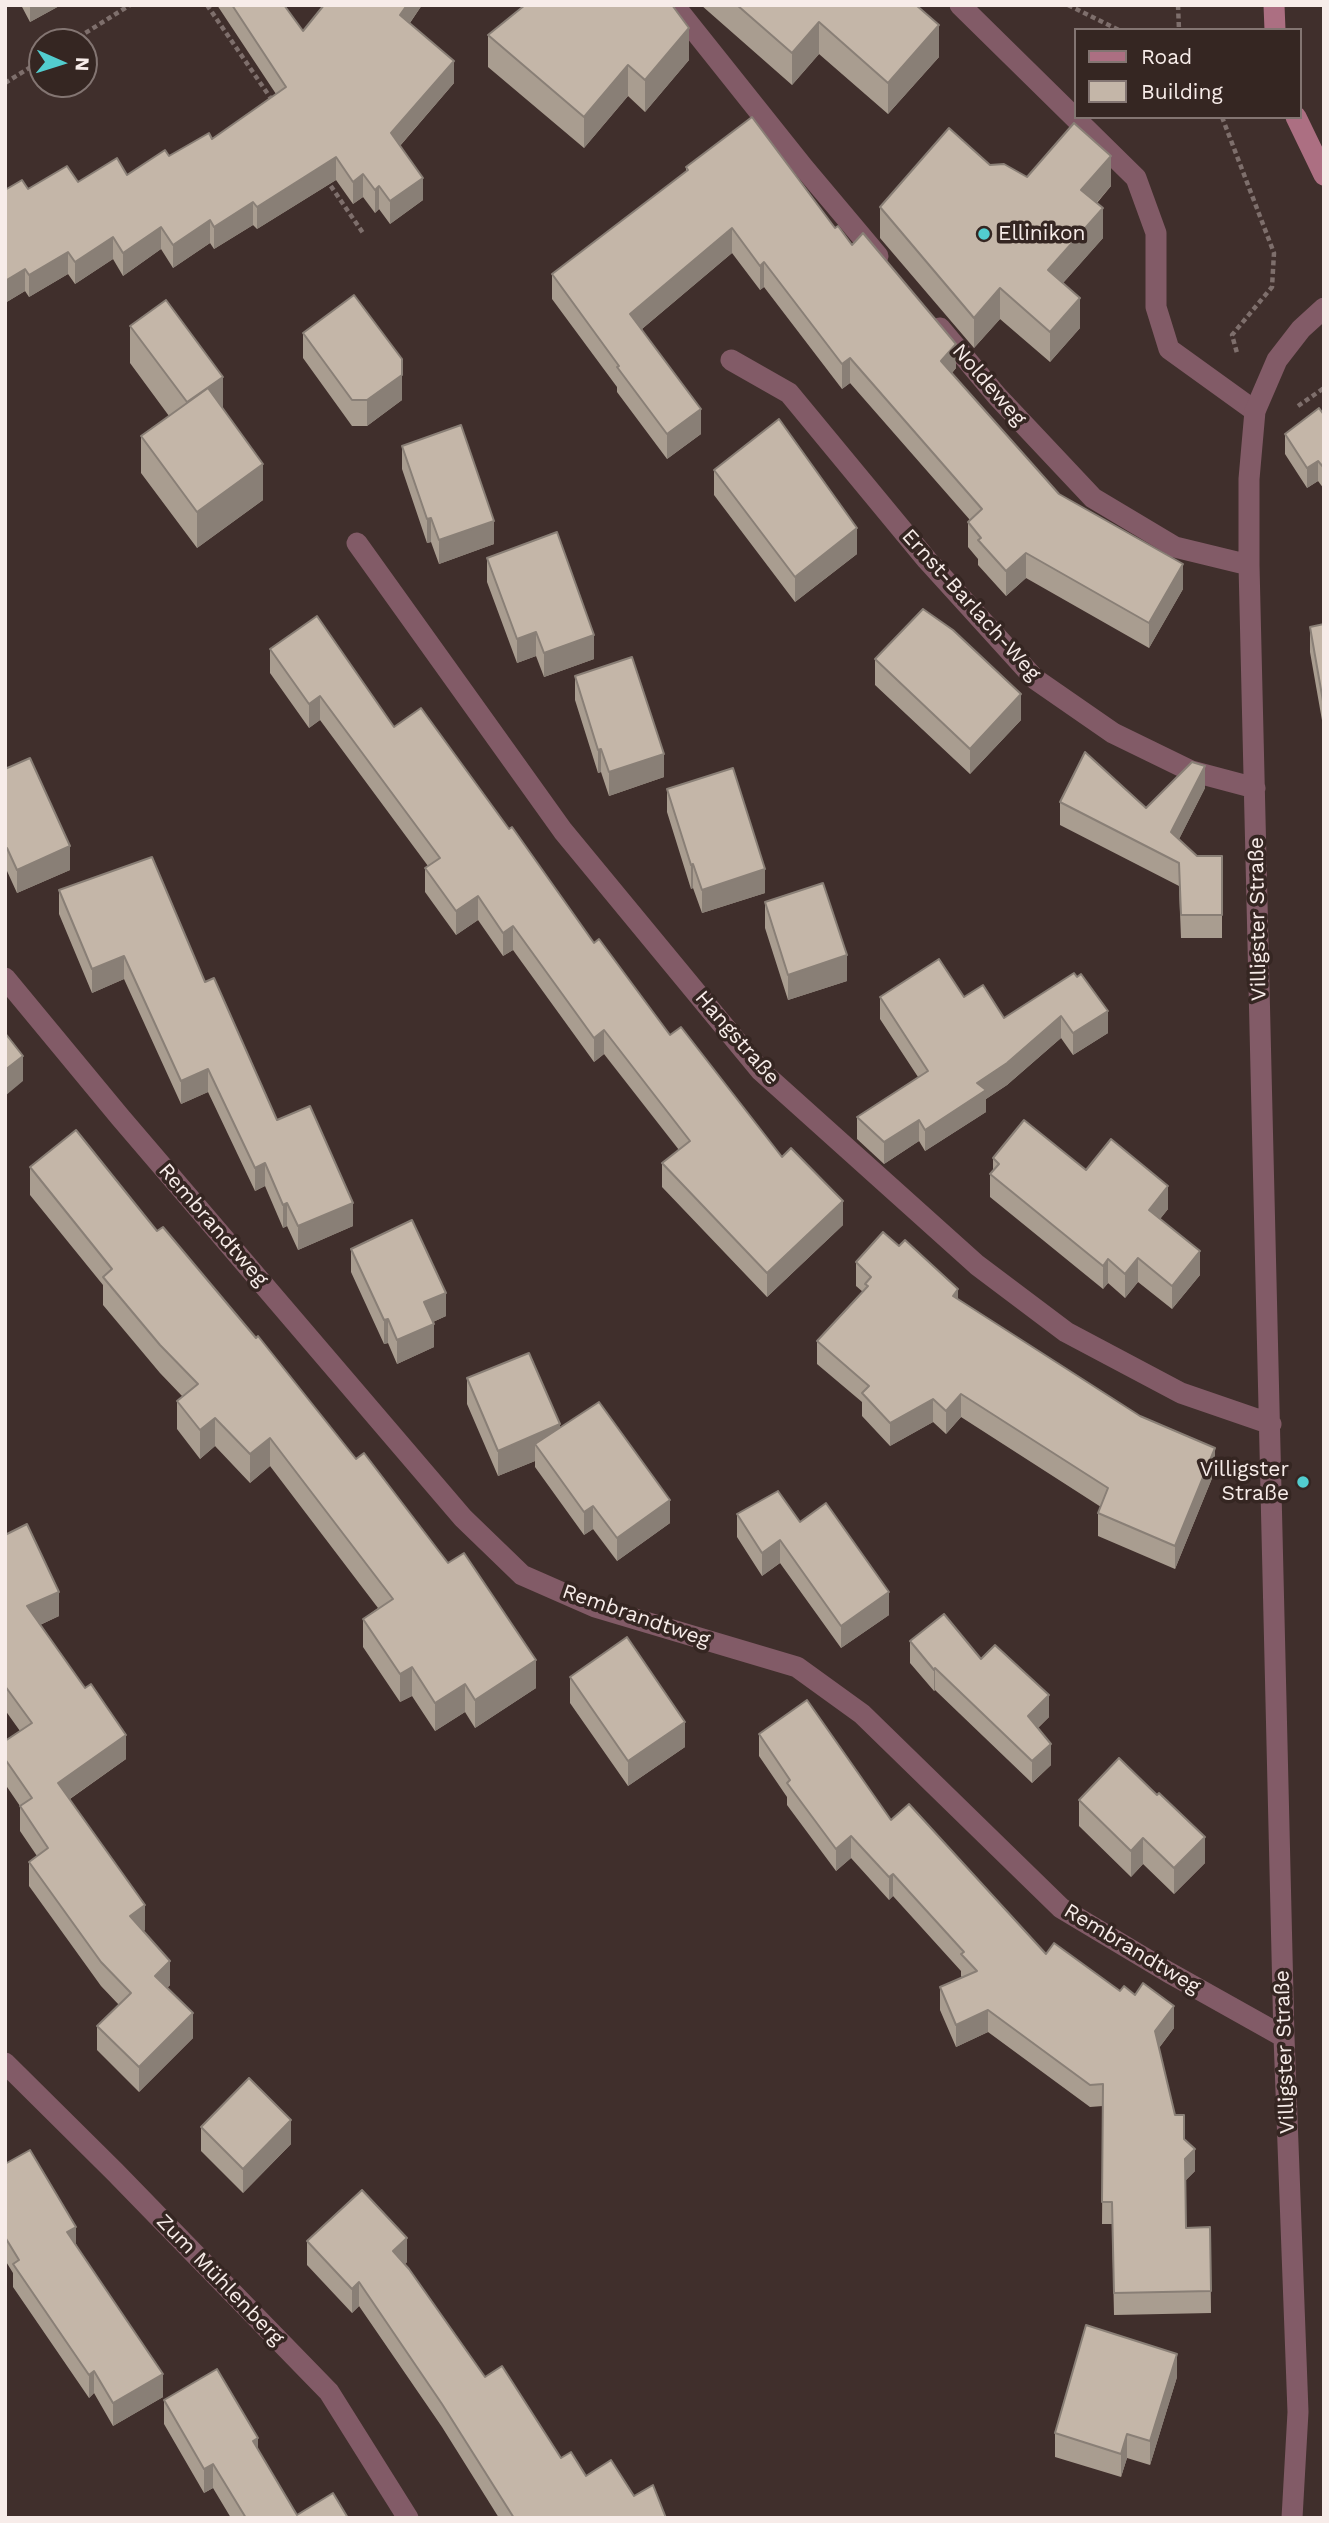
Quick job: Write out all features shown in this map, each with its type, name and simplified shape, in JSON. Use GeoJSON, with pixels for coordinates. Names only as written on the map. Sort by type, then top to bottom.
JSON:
{"type":"FeatureCollection","features":[{"type":"Feature","properties":{"kind":"main road"},"geometry":{"type":"LineString","coordinates":[[1274,5],[1275,28]]}},
{"type":"Feature","properties":{"kind":"main road"},"geometry":{"type":"LineString","coordinates":[[1297,119],[1324,175]]}},
{"type":"Feature","properties":{"kind":"street"},"geometry":{"type":"LineString","coordinates":[[674,5],[804,168],[892,272]]}},
{"type":"Feature","properties":{"kind":"street"},"geometry":{"type":"LineString","coordinates":[[960,5],[1074,117]]}},
{"type":"Feature","properties":{"kind":"street"},"geometry":{"type":"LineString","coordinates":[[1076,119],[1136,178],[1156,233],[1156,307],[1169,349],[1255,411]]}},
{"type":"Feature","properties":{"kind":"street","name":"Villigster Straße"},"geometry":{"type":"LineString","coordinates":[[1292,2518],[1298,2412],[1284,2037],[1249,479],[1255,411],[1277,360],[1301,329],[1324,308]]}},
{"type":"Feature","properties":{"kind":"street","name":"Noldeweg"},"geometry":{"type":"LineString","coordinates":[[927,313],[997,396],[1093,498],[1175,547],[1249,565]]}},
{"type":"Feature","properties":{"kind":"street","name":"Ernst-Barlach-Weg"},"geometry":{"type":"LineString","coordinates":[[731,360],[789,393],[927,560],[1035,678],[1113,733],[1191,771],[1255,788]]}},
{"type":"Feature","properties":{"kind":"street","name":"Hangstraße"},"geometry":{"type":"LineString","coordinates":[[358,543],[563,831],[761,1070],[977,1265],[1066,1332],[1181,1393],[1271,1424]]}},
{"type":"Feature","properties":{"kind":"street","name":"Rembrandtweg"},"geometry":{"type":"LineString","coordinates":[[5,978],[120,1117],[463,1518],[522,1575],[596,1606],[797,1667],[862,1714],[1061,1908],[1284,2037]]}},
{"type":"Feature","properties":{"kind":"street","name":"Zum Mühlenberg"},"geometry":{"type":"LineString","coordinates":[[5,2063],[329,2392],[408,2518]]}},
{"type":"Feature","properties":{"kind":"path"},"geometry":{"type":"LineString","coordinates":[[93,28],[130,5]]}},
{"type":"Feature","properties":{"kind":"path"},"geometry":{"type":"LineString","coordinates":[[207,5],[277,108]]}},
{"type":"Feature","properties":{"kind":"path"},"geometry":{"type":"LineString","coordinates":[[1068,5],[1115,28]]}},
{"type":"Feature","properties":{"kind":"path"},"geometry":{"type":"LineString","coordinates":[[1178,5],[1179,28]]}},
{"type":"Feature","properties":{"kind":"path"},"geometry":{"type":"LineString","coordinates":[[5,83],[28,69]]}},
{"type":"Feature","properties":{"kind":"path"},"geometry":{"type":"LineString","coordinates":[[1223,119],[1274,253],[1272,287],[1232,335],[1255,411]]}},
{"type":"Feature","properties":{"kind":"path"},"geometry":{"type":"LineString","coordinates":[[324,176],[363,233]]}},
{"type":"Feature","properties":{"kind":"building"},"geometry":{"type":"Polygon","coordinates":[[[232,5],[284,5],[303,31],[324,5],[407,5],[400,15],[454,61],[391,133],[423,178],[390,201],[379,186],[375,190],[363,174],[353,182],[336,157],[257,207],[253,202],[214,227],[210,220],[173,245],[161,227],[123,253],[113,237],[75,262],[68,252],[29,275],[25,269],[5,281],[5,190],[22,180],[28,189],[67,166],[78,182],[117,158],[127,175],[165,150],[169,156],[209,133],[212,139],[286,87],[232,5]]]}},
{"type":"Feature","properties":{"kind":"building"},"geometry":{"type":"Polygon","coordinates":[[[525,5],[672,5],[689,28],[645,80],[628,65],[584,117],[488,35],[525,5]]]}},
{"type":"Feature","properties":{"kind":"building"},"geometry":{"type":"Polygon","coordinates":[[[737,5],[916,5],[939,25],[888,83],[819,22],[792,53],[737,5]]]}},
{"type":"Feature","properties":{"kind":"building"},"geometry":{"type":"Polygon","coordinates":[[[752,117],[835,228],[838,226],[852,245],[863,233],[956,344],[941,361],[1059,494],[1183,564],[1149,623],[1026,553],[1006,571],[978,540],[981,538],[968,522],[982,509],[850,358],[842,364],[764,262],[760,266],[732,228],[630,314],[701,409],[667,434],[552,274],[688,170],[686,167],[752,117]]]}},
{"type":"Feature","properties":{"kind":"building"},"geometry":{"type":"Polygon","coordinates":[[[1074,123],[1111,156],[1081,190],[1103,208],[1048,270],[1080,298],[1050,332],[1000,288],[974,318],[880,207],[949,128],[990,165],[1004,164],[1027,177],[1074,123]]]}},
{"type":"Feature","properties":{"kind":"building"},"geometry":{"type":"Polygon","coordinates":[[[354,295],[402,359],[402,375],[367,400],[352,400],[303,333],[354,295]]]}},
{"type":"Feature","properties":{"kind":"building"},"geometry":{"type":"Polygon","coordinates":[[[166,300],[223,377],[187,402],[130,326],[166,300]]]}},
{"type":"Feature","properties":{"kind":"building"},"geometry":{"type":"Polygon","coordinates":[[[208,388],[263,464],[197,512],[141,436],[208,388]]]}},
{"type":"Feature","properties":{"kind":"building"},"geometry":{"type":"Polygon","coordinates":[[[1319,408],[1324,415],[1324,468],[1318,461],[1307,468],[1285,434],[1319,408]]]}},
{"type":"Feature","properties":{"kind":"building"},"geometry":{"type":"Polygon","coordinates":[[[779,419],[857,528],[795,577],[714,470],[779,419]]]}},
{"type":"Feature","properties":{"kind":"building"},"geometry":{"type":"Polygon","coordinates":[[[461,425],[494,521],[439,540],[431,518],[427,519],[402,446],[461,425]]]}},
{"type":"Feature","properties":{"kind":"building"},"geometry":{"type":"Polygon","coordinates":[[[557,532],[594,635],[544,653],[536,632],[517,639],[487,558],[557,532]]]}},
{"type":"Feature","properties":{"kind":"building"},"geometry":{"type":"Polygon","coordinates":[[[923,609],[953,630],[1021,694],[970,749],[875,659],[923,609]]]}},
{"type":"Feature","properties":{"kind":"building"},"geometry":{"type":"Polygon","coordinates":[[[317,616],[394,727],[421,708],[509,829],[512,827],[594,943],[599,939],[670,1035],[681,1027],[782,1157],[791,1148],[843,1201],[767,1273],[662,1163],[690,1141],[604,1030],[594,1038],[513,926],[503,933],[478,896],[456,911],[425,868],[440,858],[320,696],[309,704],[270,649],[317,616]]]}},
{"type":"Feature","properties":{"kind":"building"},"geometry":{"type":"Polygon","coordinates":[[[1324,624],[1324,701],[1323,701],[1310,627],[1324,624]]]}},
{"type":"Feature","properties":{"kind":"building"},"geometry":{"type":"Polygon","coordinates":[[[632,657],[664,754],[609,772],[601,749],[598,750],[575,676],[632,657]]]}},
{"type":"Feature","properties":{"kind":"building"},"geometry":{"type":"Polygon","coordinates":[[[1085,752],[1146,808],[1192,762],[1205,766],[1171,832],[1197,856],[1222,856],[1222,915],[1181,915],[1179,863],[1060,802],[1085,752]]]}},
{"type":"Feature","properties":{"kind":"building"},"geometry":{"type":"Polygon","coordinates":[[[30,758],[70,846],[17,870],[7,848],[5,849],[5,769],[30,758]]]}},
{"type":"Feature","properties":{"kind":"building"},"geometry":{"type":"Polygon","coordinates":[[[733,768],[765,869],[702,890],[693,864],[691,865],[667,789],[733,768]]]}},
{"type":"Feature","properties":{"kind":"building"},"geometry":{"type":"Polygon","coordinates":[[[152,857],[205,982],[214,978],[277,1120],[310,1106],[353,1203],[298,1226],[287,1203],[283,1205],[265,1163],[255,1168],[208,1069],[181,1081],[124,956],[92,969],[59,890],[152,857]]]}},
{"type":"Feature","properties":{"kind":"building"},"geometry":{"type":"Polygon","coordinates":[[[823,883],[847,955],[788,975],[765,902],[823,883]]]}},
{"type":"Feature","properties":{"kind":"building"},"geometry":{"type":"Polygon","coordinates":[[[939,959],[964,997],[983,985],[1004,1018],[1074,973],[1077,977],[1081,974],[1108,1011],[1073,1033],[1061,1016],[1007,1063],[977,1083],[986,1090],[925,1130],[919,1120],[884,1142],[857,1117],[928,1071],[880,997],[939,959]]]}},
{"type":"Feature","properties":{"kind":"building"},"geometry":{"type":"Polygon","coordinates":[[[5,1033],[23,1056],[5,1070],[5,1033]]]}},
{"type":"Feature","properties":{"kind":"building"},"geometry":{"type":"Polygon","coordinates":[[[1024,1120],[1086,1170],[1111,1139],[1168,1186],[1149,1210],[1200,1251],[1172,1286],[1138,1258],[1125,1274],[1108,1259],[1103,1266],[990,1174],[999,1164],[993,1158],[1024,1120]]]}},
{"type":"Feature","properties":{"kind":"building"},"geometry":{"type":"Polygon","coordinates":[[[76,1130],[157,1231],[163,1227],[256,1338],[258,1336],[356,1459],[364,1453],[448,1563],[464,1553],[536,1660],[475,1700],[465,1684],[435,1703],[412,1667],[400,1674],[363,1619],[393,1599],[270,1438],[250,1454],[215,1418],[200,1430],[177,1401],[198,1384],[160,1345],[103,1277],[112,1269],[30,1167],[76,1130]]]}},
{"type":"Feature","properties":{"kind":"building"},"geometry":{"type":"Polygon","coordinates":[[[412,1220],[446,1293],[424,1302],[434,1324],[397,1340],[388,1319],[384,1320],[351,1249],[412,1220]]]}},
{"type":"Feature","properties":{"kind":"building"},"geometry":{"type":"Polygon","coordinates":[[[883,1232],[899,1246],[905,1240],[958,1289],[953,1296],[1140,1416],[1215,1448],[1175,1546],[1098,1513],[1108,1488],[961,1394],[946,1411],[933,1399],[890,1423],[862,1393],[869,1386],[817,1341],[868,1286],[865,1284],[871,1277],[856,1262],[883,1232]]]}},
{"type":"Feature","properties":{"kind":"building"},"geometry":{"type":"Polygon","coordinates":[[[529,1353],[560,1424],[498,1451],[467,1378],[529,1353]]]}},
{"type":"Feature","properties":{"kind":"building"},"geometry":{"type":"Polygon","coordinates":[[[599,1402],[670,1500],[617,1538],[593,1506],[584,1512],[535,1444],[599,1402]]]}},
{"type":"Feature","properties":{"kind":"building"},"geometry":{"type":"Polygon","coordinates":[[[778,1491],[800,1522],[826,1503],[889,1592],[841,1626],[780,1540],[762,1553],[737,1514],[778,1491]]]}},
{"type":"Feature","properties":{"kind":"building"},"geometry":{"type":"Polygon","coordinates":[[[27,1524],[59,1592],[27,1606],[85,1688],[91,1684],[126,1735],[58,1783],[145,1905],[130,1916],[170,1961],[155,1976],[193,2013],[139,2067],[97,2026],[131,1993],[101,1962],[29,1862],[48,1848],[20,1806],[32,1798],[5,1759],[5,1741],[32,1723],[5,1686],[5,1535],[27,1524]]]}},
{"type":"Feature","properties":{"kind":"building"},"geometry":{"type":"Polygon","coordinates":[[[944,1614],[981,1659],[995,1645],[1049,1695],[1028,1716],[1051,1744],[1032,1761],[935,1668],[934,1670],[910,1641],[944,1614]]]}},
{"type":"Feature","properties":{"kind":"building"},"geometry":{"type":"Polygon","coordinates":[[[627,1637],[685,1722],[628,1761],[570,1677],[627,1637]]]}},
{"type":"Feature","properties":{"kind":"building"},"geometry":{"type":"Polygon","coordinates":[[[807,1700],[891,1820],[909,1804],[1046,1954],[1054,1943],[1120,1991],[1124,1986],[1135,1995],[1143,1983],[1174,2006],[1155,2031],[1175,2115],[1184,2115],[1184,2139],[1195,2149],[1185,2159],[1186,2228],[1210,2227],[1211,2291],[1114,2293],[1112,2202],[1102,2202],[1103,2084],[1090,2085],[988,2010],[956,2025],[940,1987],[977,1971],[961,1954],[964,1952],[893,1874],[889,1877],[851,1836],[836,1849],[787,1783],[790,1780],[759,1734],[807,1700]]]}},
{"type":"Feature","properties":{"kind":"building"},"geometry":{"type":"Polygon","coordinates":[[[1119,1758],[1205,1837],[1174,1868],[1143,1838],[1131,1851],[1079,1800],[1119,1758]]]}},
{"type":"Feature","properties":{"kind":"building"},"geometry":{"type":"Polygon","coordinates":[[[249,2078],[291,2120],[243,2169],[201,2127],[249,2078]]]}},
{"type":"Feature","properties":{"kind":"building"},"geometry":{"type":"Polygon","coordinates":[[[30,2150],[76,2227],[67,2232],[163,2374],[113,2403],[94,2371],[89,2375],[13,2264],[19,2260],[5,2237],[5,2164],[30,2150]]]}},
{"type":"Feature","properties":{"kind":"building"},"geometry":{"type":"Polygon","coordinates":[[[362,2190],[407,2238],[393,2251],[409,2269],[485,2377],[502,2366],[561,2458],[571,2452],[586,2476],[611,2460],[634,2496],[653,2485],[666,2518],[514,2518],[442,2404],[359,2282],[352,2289],[307,2241],[362,2190]]]}},
{"type":"Feature","properties":{"kind":"building"},"geometry":{"type":"Polygon","coordinates":[[[1086,2325],[1177,2354],[1150,2441],[1127,2434],[1121,2454],[1055,2433],[1086,2325]]]}},
{"type":"Feature","properties":{"kind":"building"},"geometry":{"type":"Polygon","coordinates":[[[217,2369],[258,2438],[253,2441],[297,2515],[333,2493],[348,2518],[246,2518],[213,2464],[204,2469],[164,2400],[217,2369]]]}},
{"type":"Feature","properties":{"kind":"place","name":"Ellinikon"},"geometry":{"type":"Point","coordinates":[984,234]}},
{"type":"Feature","properties":{"kind":"place","name":"Villigster Straße"},"geometry":{"type":"Point","coordinates":[1303,1482]}}]}
